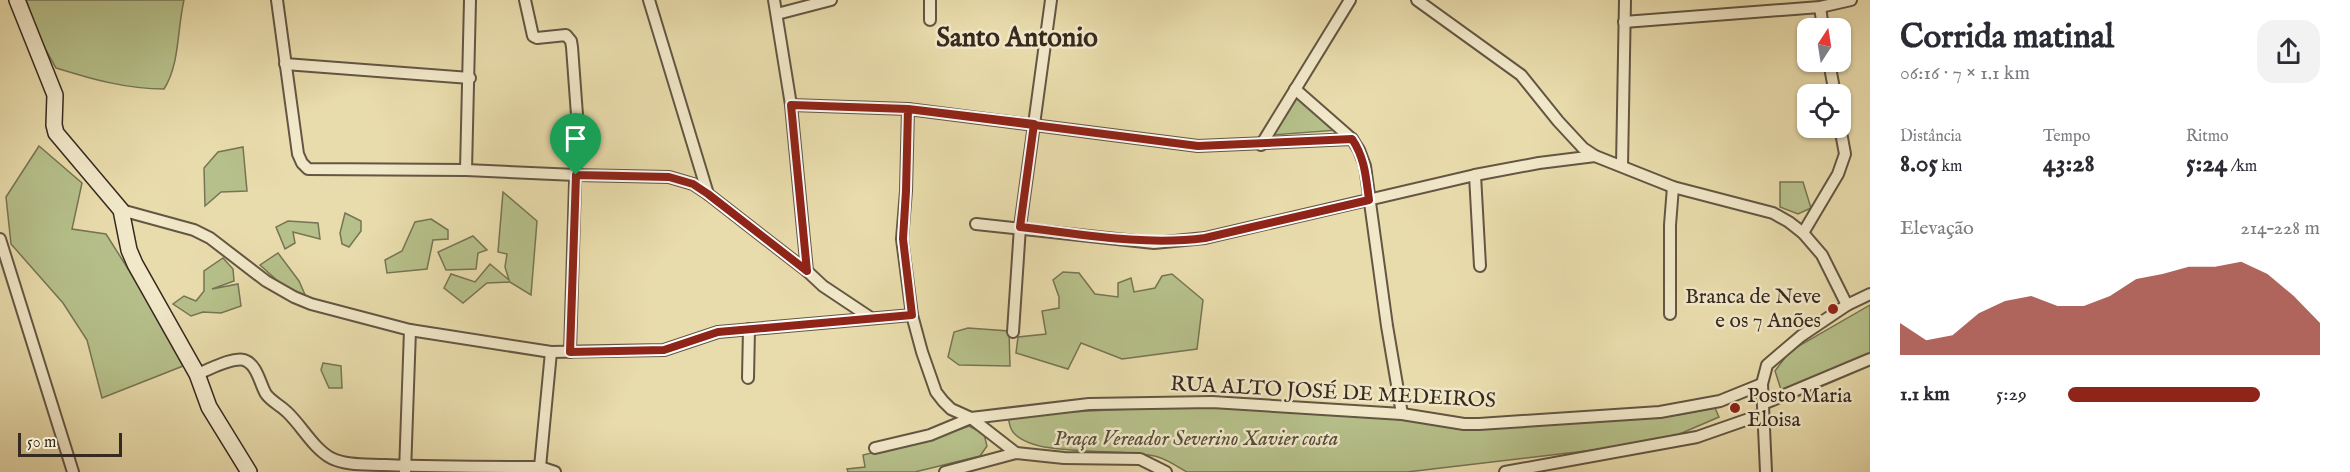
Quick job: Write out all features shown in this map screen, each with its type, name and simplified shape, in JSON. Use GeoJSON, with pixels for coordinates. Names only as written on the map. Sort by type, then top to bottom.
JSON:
{"type":"FeatureCollection","features":[{"type":"Feature","properties":{"kind":"street"},"geometry":{"type":"LineString","coordinates":[[17,0],[55,95],[56,133],[121,210],[126,238],[135,264],[196,374],[209,407],[249,472]]}},
{"type":"Feature","properties":{"kind":"street"},"geometry":{"type":"LineString","coordinates":[[277,0],[298,153],[302,163],[308,168],[466,170],[669,177],[693,184],[708,194],[823,286],[871,318]]}},
{"type":"Feature","properties":{"kind":"street"},"geometry":{"type":"LineString","coordinates":[[466,170],[470,78],[470,0]]}},
{"type":"Feature","properties":{"kind":"street"},"geometry":{"type":"LineString","coordinates":[[525,0],[533,36],[537,38],[566,35],[571,41],[578,115],[570,352]]}},
{"type":"Feature","properties":{"kind":"street"},"geometry":{"type":"LineString","coordinates":[[649,0],[708,194]]}},
{"type":"Feature","properties":{"kind":"street"},"geometry":{"type":"LineString","coordinates":[[774,0],[791,105],[807,271]]}},
{"type":"Feature","properties":{"kind":"street"},"geometry":{"type":"LineString","coordinates":[[777,14],[831,0]]}},
{"type":"Feature","properties":{"kind":"street"},"geometry":{"type":"LineString","coordinates":[[930,0],[930,20]]}},
{"type":"Feature","properties":{"kind":"street"},"geometry":{"type":"LineString","coordinates":[[1013,332],[1020,227],[1051,0]]}},
{"type":"Feature","properties":{"kind":"street"},"geometry":{"type":"LineString","coordinates":[[1261,145],[1350,0]]}},
{"type":"Feature","properties":{"kind":"street"},"geometry":{"type":"LineString","coordinates":[[1417,0],[1430,4],[1521,75],[1558,121],[1583,148],[1595,156],[1673,187],[1773,213],[1790,222],[1822,255],[1847,305]]}},
{"type":"Feature","properties":{"kind":"street"},"geometry":{"type":"LineString","coordinates":[[1622,166],[1625,0]]}},
{"type":"Feature","properties":{"kind":"street"},"geometry":{"type":"LineString","coordinates":[[1624,22],[1765,5],[1820,7],[1851,0]]}},
{"type":"Feature","properties":{"kind":"street"},"geometry":{"type":"LineString","coordinates":[[1820,7],[1822,18]]}},
{"type":"Feature","properties":{"kind":"street"},"geometry":{"type":"LineString","coordinates":[[285,64],[470,78]]}},
{"type":"Feature","properties":{"kind":"street"},"geometry":{"type":"LineString","coordinates":[[1295,89],[1352,139],[1365,166],[1387,326],[1402,414]]}},
{"type":"Feature","properties":{"kind":"street"},"geometry":{"type":"LineString","coordinates":[[791,105],[908,109],[1198,146],[1261,145],[1352,139]]}},
{"type":"Feature","properties":{"kind":"street"},"geometry":{"type":"LineString","coordinates":[[908,109],[903,239],[912,315],[922,352],[936,392],[951,409],[971,418],[1016,453]]}},
{"type":"Feature","properties":{"kind":"street"},"geometry":{"type":"LineString","coordinates":[[1803,233],[1842,164],[1845,154],[1842,138]]}},
{"type":"Feature","properties":{"kind":"street"},"geometry":{"type":"LineString","coordinates":[[976,224],[1154,243],[1177,242],[1205,238],[1475,175],[1550,161],[1595,156]]}},
{"type":"Feature","properties":{"kind":"street"},"geometry":{"type":"LineString","coordinates":[[1475,175],[1480,266]]}},
{"type":"Feature","properties":{"kind":"street"},"geometry":{"type":"LineString","coordinates":[[1670,314],[1670,225],[1673,187]]}},
{"type":"Feature","properties":{"kind":"street"},"geometry":{"type":"LineString","coordinates":[[121,210],[194,230],[210,238],[266,281],[311,304],[410,330],[551,352],[664,350],[718,332],[912,315]]}},
{"type":"Feature","properties":{"kind":"street"},"geometry":{"type":"LineString","coordinates":[[0,240],[13,274],[73,472]]}},
{"type":"Feature","properties":{"kind":"street"},"geometry":{"type":"LineString","coordinates":[[0,278],[13,274]]}},
{"type":"Feature","properties":{"kind":"street"},"geometry":{"type":"LineString","coordinates":[[1766,472],[1761,384],[1767,365],[1782,350],[1847,305],[1870,294]]}},
{"type":"Feature","properties":{"kind":"street"},"geometry":{"type":"LineString","coordinates":[[748,378],[749,329]]}},
{"type":"Feature","properties":{"kind":"street"},"geometry":{"type":"LineString","coordinates":[[405,469],[410,330]]}},
{"type":"Feature","properties":{"kind":"street"},"geometry":{"type":"LineString","coordinates":[[540,467],[551,352]]}},
{"type":"Feature","properties":{"kind":"street"},"geometry":{"type":"LineString","coordinates":[[1505,472],[1696,437],[1763,409],[1870,359]]}},
{"type":"Feature","properties":{"kind":"street"},"geometry":{"type":"LineString","coordinates":[[196,374],[232,361],[243,360],[254,368],[265,392],[273,402],[286,411],[330,457],[344,463],[405,469],[540,467],[555,472]]}},
{"type":"Feature","properties":{"kind":"street","name":"RUA ALTO JOSÉ DE MEDEIROS"},"geometry":{"type":"LineString","coordinates":[[874,448],[930,435],[971,418],[1089,404],[1212,402],[1402,414],[1464,424],[1660,412],[1720,401],[1761,384]]}},
{"type":"Feature","properties":{"kind":"street"},"geometry":{"type":"LineString","coordinates":[[945,472],[1016,453],[1064,458],[1140,459],[1166,472]]}},
{"type":"Feature","properties":{"kind":"green space"},"geometry":{"type":"Polygon","coordinates":[[[26,0],[184,0],[176,58],[164,89],[123,85],[56,68],[40,39],[26,0]]]}},
{"type":"Feature","properties":{"kind":"green space"},"geometry":{"type":"Polygon","coordinates":[[[1298,96],[1339,130],[1272,135],[1298,96]]]}},
{"type":"Feature","properties":{"kind":"green space"},"geometry":{"type":"Polygon","coordinates":[[[39,146],[82,183],[72,229],[106,234],[137,283],[183,366],[102,398],[87,340],[63,303],[11,244],[6,197],[39,146]]]}},
{"type":"Feature","properties":{"kind":"green space"},"geometry":{"type":"Polygon","coordinates":[[[243,147],[247,191],[221,192],[205,206],[204,168],[218,152],[243,147]]]}},
{"type":"Feature","properties":{"kind":"green space"},"geometry":{"type":"Polygon","coordinates":[[[1780,182],[1803,182],[1811,208],[1798,214],[1780,207],[1780,182]]]}},
{"type":"Feature","properties":{"kind":"green space"},"geometry":{"type":"Polygon","coordinates":[[[503,192],[537,221],[531,295],[510,282],[487,283],[463,303],[444,288],[451,274],[475,282],[490,264],[509,280],[505,267],[507,254],[498,252],[503,192]]]}},
{"type":"Feature","properties":{"kind":"green space"},"geometry":{"type":"Polygon","coordinates":[[[345,213],[361,221],[361,231],[349,247],[342,244],[340,233],[345,213]]]}},
{"type":"Feature","properties":{"kind":"green space"},"geometry":{"type":"Polygon","coordinates":[[[431,219],[448,230],[448,239],[433,240],[427,269],[387,273],[385,260],[402,251],[415,222],[431,219]]]}},
{"type":"Feature","properties":{"kind":"green space"},"geometry":{"type":"Polygon","coordinates":[[[288,221],[318,223],[320,239],[293,232],[295,243],[285,249],[276,227],[288,221]]]}},
{"type":"Feature","properties":{"kind":"green space"},"geometry":{"type":"Polygon","coordinates":[[[473,236],[487,250],[478,253],[476,269],[446,270],[438,252],[473,236]]]}},
{"type":"Feature","properties":{"kind":"green space"},"geometry":{"type":"Polygon","coordinates":[[[278,253],[299,281],[306,297],[280,283],[260,265],[278,253]]]}},
{"type":"Feature","properties":{"kind":"green space"},"geometry":{"type":"Polygon","coordinates":[[[223,258],[233,269],[234,281],[212,289],[238,284],[241,306],[221,313],[203,312],[191,316],[173,304],[184,296],[196,301],[204,291],[204,271],[223,258]]]}},
{"type":"Feature","properties":{"kind":"green space"},"geometry":{"type":"Polygon","coordinates":[[[1063,272],[1079,273],[1095,294],[1118,297],[1118,283],[1131,278],[1134,292],[1155,288],[1162,276],[1172,274],[1203,300],[1197,349],[1122,359],[1081,343],[1068,369],[1016,353],[1018,337],[1046,334],[1042,311],[1059,308],[1059,297],[1053,280],[1063,272]]]}},
{"type":"Feature","properties":{"kind":"green space"},"geometry":{"type":"Polygon","coordinates":[[[1870,305],[1870,366],[1785,402],[1775,371],[1790,351],[1870,305]]]}},
{"type":"Feature","properties":{"kind":"green space"},"geometry":{"type":"Polygon","coordinates":[[[968,328],[1009,331],[1010,366],[959,365],[948,357],[954,332],[968,328]]]}},
{"type":"Feature","properties":{"kind":"green space"},"geometry":{"type":"Polygon","coordinates":[[[323,363],[341,366],[342,388],[329,388],[321,370],[323,363]]]}},
{"type":"Feature","properties":{"kind":"green space","name":"Praça Vereador Severino Xavier costa"},"geometry":{"type":"Polygon","coordinates":[[[1217,405],[1405,418],[1471,430],[1678,415],[1715,408],[1719,417],[1661,442],[1407,472],[1187,472],[1162,458],[1143,454],[1081,451],[1040,446],[1024,440],[1013,432],[1008,415],[1217,405]]]}},
{"type":"Feature","properties":{"kind":"green space"},"geometry":{"type":"Polygon","coordinates":[[[969,426],[984,434],[987,446],[980,456],[915,472],[848,472],[847,469],[865,467],[863,455],[941,436],[969,426]]]}},
{"type":"Feature","properties":{"kind":"place","name":"Branca de Neve e os 7 Anões"},"geometry":{"type":"Point","coordinates":[1833,309]}},
{"type":"Feature","properties":{"kind":"place","name":"Posto Maria Eloisa"},"geometry":{"type":"Point","coordinates":[1735,408]}},
{"type":"Feature","properties":{"kind":"district","name":"Santo Antonio"},"geometry":{"type":"Point","coordinates":[1017,39]}},
{"type":"Feature","properties":{"kind":"route"},"geometry":{"type":"LineString","coordinates":[[576,175],[570,352],[664,350],[718,332],[912,315],[903,239],[908,109],[1034,124],[1198,146],[1261,145],[1352,139],[1365,166],[1369,200],[1205,238],[1177,242],[1154,243],[1020,227],[1034,124],[971,117],[908,109],[791,105],[807,271],[708,194],[681,179],[576,175]]}}]}
